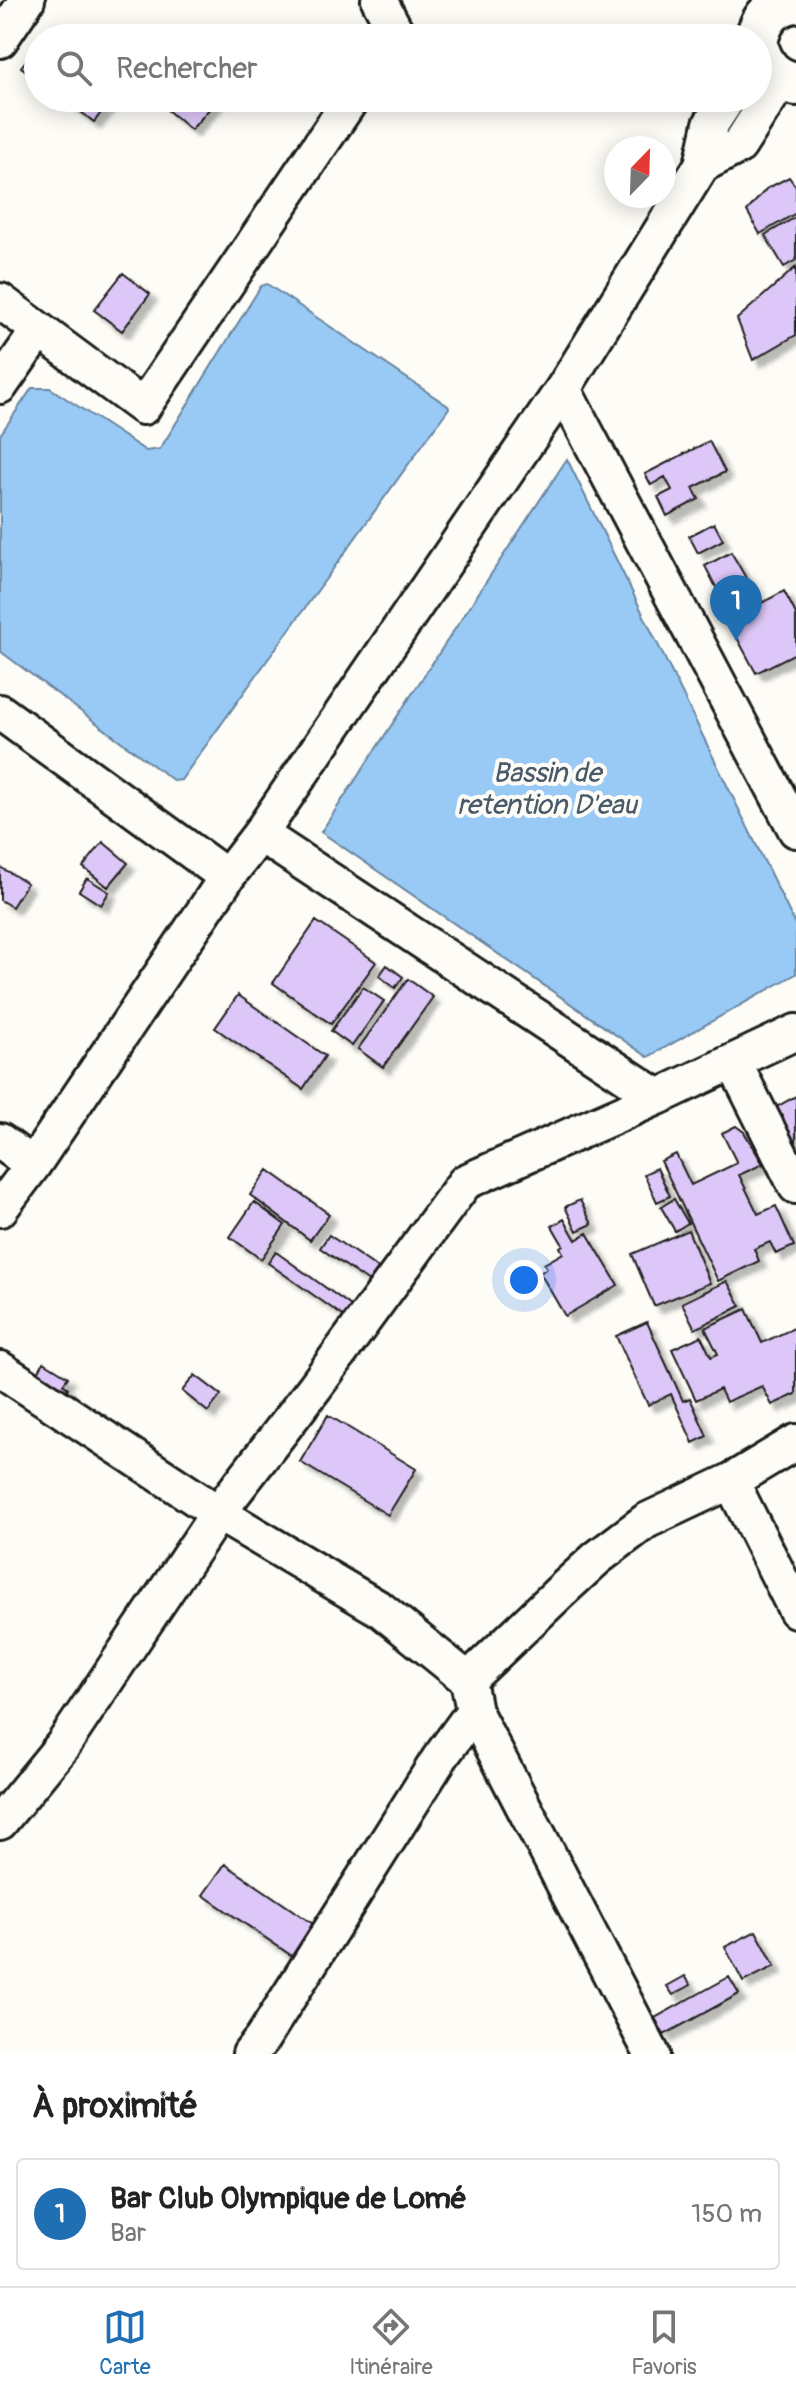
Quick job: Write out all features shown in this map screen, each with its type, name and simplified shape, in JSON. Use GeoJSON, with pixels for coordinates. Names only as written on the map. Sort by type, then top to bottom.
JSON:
{"type":"FeatureCollection","features":[{"type":"Feature","properties":{"kind":"street"},"geometry":{"type":"LineString","coordinates":[[0,40],[27,0]]}},
{"type":"Feature","properties":{"kind":"street"},"geometry":{"type":"LineString","coordinates":[[379,0],[392,24]]}},
{"type":"Feature","properties":{"kind":"street"},"geometry":{"type":"LineString","coordinates":[[0,301],[143,407],[343,112]]}},
{"type":"Feature","properties":{"kind":"street"},"geometry":{"type":"LineString","coordinates":[[0,1209],[563,389],[702,165],[711,124],[719,112]]}},
{"type":"Feature","properties":{"kind":"street"},"geometry":{"type":"LineString","coordinates":[[702,165],[739,146],[750,112]]}},
{"type":"Feature","properties":{"kind":"street"},"geometry":{"type":"LineString","coordinates":[[0,386],[39,330]]}},
{"type":"Feature","properties":{"kind":"street"},"geometry":{"type":"LineString","coordinates":[[563,389],[796,830]]}},
{"type":"Feature","properties":{"kind":"street"},"geometry":{"type":"LineString","coordinates":[[0,712],[227,877]]}},
{"type":"Feature","properties":{"kind":"street"},"geometry":{"type":"LineString","coordinates":[[260,834],[658,1097]]}},
{"type":"Feature","properties":{"kind":"street"},"geometry":{"type":"LineString","coordinates":[[0,1822],[63,1745],[218,1513],[465,1182],[734,1063],[796,1032]]}},
{"type":"Feature","properties":{"kind":"street"},"geometry":{"type":"LineString","coordinates":[[734,1063],[796,1186]]}},
{"type":"Feature","properties":{"kind":"street"},"geometry":{"type":"LineString","coordinates":[[0,1141],[33,1165]]}},
{"type":"Feature","properties":{"kind":"street"},"geometry":{"type":"LineString","coordinates":[[0,1369],[218,1513],[380,1609],[471,1696],[652,2054]]}},
{"type":"Feature","properties":{"kind":"street"},"geometry":{"type":"LineString","coordinates":[[260,2049],[439,1759],[471,1696],[561,1591],[597,1558],[646,1521],[731,1481],[796,1442]]}},
{"type":"Feature","properties":{"kind":"street"},"geometry":{"type":"LineString","coordinates":[[731,1481],[796,1610]]}},
{"type":"Feature","properties":{"kind":"water"},"geometry":{"type":"Polygon","coordinates":[[[267,284],[449,408],[181,780],[174,781],[0,651],[0,435],[32,388],[50,388],[146,451],[160,449],[261,286],[267,284]]]}},
{"type":"Feature","properties":{"kind":"water","name":"Bassin de retention D'eau"},"geometry":{"type":"Polygon","coordinates":[[[567,459],[796,926],[796,974],[648,1057],[321,832],[567,459]]]}},
{"type":"Feature","properties":{"kind":"building"},"geometry":{"type":"Polygon","coordinates":[[[81,112],[102,112],[94,122],[81,112]]]}},
{"type":"Feature","properties":{"kind":"building"},"geometry":{"type":"Polygon","coordinates":[[[170,112],[207,112],[191,130],[170,112]]]}},
{"type":"Feature","properties":{"kind":"building"},"geometry":{"type":"Polygon","coordinates":[[[789,177],[796,187],[796,213],[760,234],[747,211],[766,189],[789,177]]]}},
{"type":"Feature","properties":{"kind":"building"},"geometry":{"type":"Polygon","coordinates":[[[796,217],[796,260],[784,267],[765,235],[796,217]]]}},
{"type":"Feature","properties":{"kind":"building"},"geometry":{"type":"Polygon","coordinates":[[[796,267],[796,335],[753,360],[737,319],[796,267]]]}},
{"type":"Feature","properties":{"kind":"building"},"geometry":{"type":"Polygon","coordinates":[[[123,273],[150,294],[122,331],[94,310],[123,273]]]}},
{"type":"Feature","properties":{"kind":"building"},"geometry":{"type":"Polygon","coordinates":[[[709,441],[725,472],[693,488],[699,499],[667,516],[658,497],[672,490],[665,477],[651,485],[645,474],[709,441]]]}},
{"type":"Feature","properties":{"kind":"building"},"geometry":{"type":"Polygon","coordinates":[[[714,523],[723,540],[698,553],[689,536],[714,523]]]}},
{"type":"Feature","properties":{"kind":"building"},"geometry":{"type":"Polygon","coordinates":[[[731,552],[746,578],[719,593],[705,566],[731,552]]]}},
{"type":"Feature","properties":{"kind":"building"},"geometry":{"type":"Polygon","coordinates":[[[784,591],[796,614],[796,653],[756,673],[728,621],[784,591]]]}},
{"type":"Feature","properties":{"kind":"building"},"geometry":{"type":"Polygon","coordinates":[[[103,842],[128,863],[108,887],[83,867],[103,842]]]}},
{"type":"Feature","properties":{"kind":"building"},"geometry":{"type":"Polygon","coordinates":[[[0,867],[27,883],[12,907],[0,900],[0,867]]]}},
{"type":"Feature","properties":{"kind":"building"},"geometry":{"type":"Polygon","coordinates":[[[87,878],[109,892],[101,905],[79,891],[87,878]]]}},
{"type":"Feature","properties":{"kind":"building"},"geometry":{"type":"Polygon","coordinates":[[[316,921],[376,962],[331,1024],[273,983],[316,921]]]}},
{"type":"Feature","properties":{"kind":"building"},"geometry":{"type":"Polygon","coordinates":[[[387,965],[403,977],[395,988],[379,976],[387,965]]]}},
{"type":"Feature","properties":{"kind":"building"},"geometry":{"type":"Polygon","coordinates":[[[408,979],[433,997],[383,1067],[358,1049],[408,979]]]}},
{"type":"Feature","properties":{"kind":"building"},"geometry":{"type":"Polygon","coordinates":[[[363,987],[384,1001],[352,1046],[331,1031],[363,987]]]}},
{"type":"Feature","properties":{"kind":"building"},"geometry":{"type":"Polygon","coordinates":[[[238,995],[325,1056],[303,1089],[215,1028],[238,995]]]}},
{"type":"Feature","properties":{"kind":"building"},"geometry":{"type":"Polygon","coordinates":[[[796,1096],[796,1184],[766,1113],[796,1096]]]}},
{"type":"Feature","properties":{"kind":"building"},"geometry":{"type":"Polygon","coordinates":[[[736,1126],[744,1132],[763,1164],[739,1175],[758,1214],[776,1206],[794,1246],[776,1254],[770,1242],[754,1249],[759,1261],[718,1281],[661,1161],[676,1154],[691,1185],[737,1163],[722,1133],[736,1126]]]}},
{"type":"Feature","properties":{"kind":"building"},"geometry":{"type":"Polygon","coordinates":[[[657,1168],[670,1196],[657,1202],[644,1174],[657,1168]]]}},
{"type":"Feature","properties":{"kind":"building"},"geometry":{"type":"Polygon","coordinates":[[[268,1170],[329,1214],[310,1240],[250,1195],[268,1170]]]}},
{"type":"Feature","properties":{"kind":"building"},"geometry":{"type":"Polygon","coordinates":[[[674,1199],[688,1223],[675,1231],[661,1207],[674,1199]]]}},
{"type":"Feature","properties":{"kind":"building"},"geometry":{"type":"Polygon","coordinates":[[[580,1200],[592,1224],[577,1231],[565,1207],[580,1200]]]}},
{"type":"Feature","properties":{"kind":"building"},"geometry":{"type":"Polygon","coordinates":[[[254,1202],[285,1225],[261,1259],[230,1237],[254,1202]]]}},
{"type":"Feature","properties":{"kind":"building"},"geometry":{"type":"Polygon","coordinates":[[[564,1219],[576,1240],[587,1233],[618,1285],[565,1316],[540,1273],[547,1268],[544,1264],[563,1253],[560,1247],[563,1245],[552,1226],[564,1219]]]}},
{"type":"Feature","properties":{"kind":"building"},"geometry":{"type":"Polygon","coordinates":[[[688,1230],[710,1283],[654,1306],[632,1254],[688,1230]]]}},
{"type":"Feature","properties":{"kind":"building"},"geometry":{"type":"Polygon","coordinates":[[[329,1235],[379,1269],[369,1282],[320,1248],[329,1235]]]}},
{"type":"Feature","properties":{"kind":"building"},"geometry":{"type":"Polygon","coordinates":[[[276,1252],[351,1306],[343,1316],[268,1263],[276,1252]]]}},
{"type":"Feature","properties":{"kind":"building"},"geometry":{"type":"Polygon","coordinates":[[[727,1281],[741,1306],[695,1329],[682,1303],[727,1281]]]}},
{"type":"Feature","properties":{"kind":"building"},"geometry":{"type":"Polygon","coordinates":[[[746,1309],[762,1343],[796,1327],[796,1394],[772,1405],[762,1386],[726,1402],[720,1389],[696,1400],[672,1349],[701,1336],[711,1357],[718,1354],[705,1328],[746,1309]]]}},
{"type":"Feature","properties":{"kind":"building"},"geometry":{"type":"Polygon","coordinates":[[[647,1322],[683,1401],[690,1398],[707,1436],[693,1443],[671,1394],[648,1405],[616,1336],[647,1322]]]}},
{"type":"Feature","properties":{"kind":"building"},"geometry":{"type":"Polygon","coordinates":[[[44,1362],[68,1377],[63,1384],[68,1388],[63,1396],[34,1379],[44,1362]]]}},
{"type":"Feature","properties":{"kind":"building"},"geometry":{"type":"Polygon","coordinates":[[[195,1375],[221,1395],[208,1412],[182,1391],[195,1375]]]}},
{"type":"Feature","properties":{"kind":"building"},"geometry":{"type":"Polygon","coordinates":[[[328,1415],[416,1469],[388,1515],[300,1462],[328,1415]]]}},
{"type":"Feature","properties":{"kind":"building"},"geometry":{"type":"Polygon","coordinates":[[[225,1864],[313,1924],[292,1956],[203,1895],[225,1864]]]}},
{"type":"Feature","properties":{"kind":"building"},"geometry":{"type":"Polygon","coordinates":[[[756,1931],[775,1966],[743,1982],[725,1947],[756,1931]]]}},
{"type":"Feature","properties":{"kind":"building"},"geometry":{"type":"Polygon","coordinates":[[[685,1976],[691,1985],[673,1995],[667,1986],[685,1976]]]}},
{"type":"Feature","properties":{"kind":"building"},"geometry":{"type":"Polygon","coordinates":[[[729,1977],[739,1994],[664,2035],[655,2018],[729,1977]]]}},
{"type":"Feature","properties":{"kind":"place","name":"Bar Club Olympique de Lomé"},"geometry":{"type":"Point","coordinates":[736,641]}}]}
